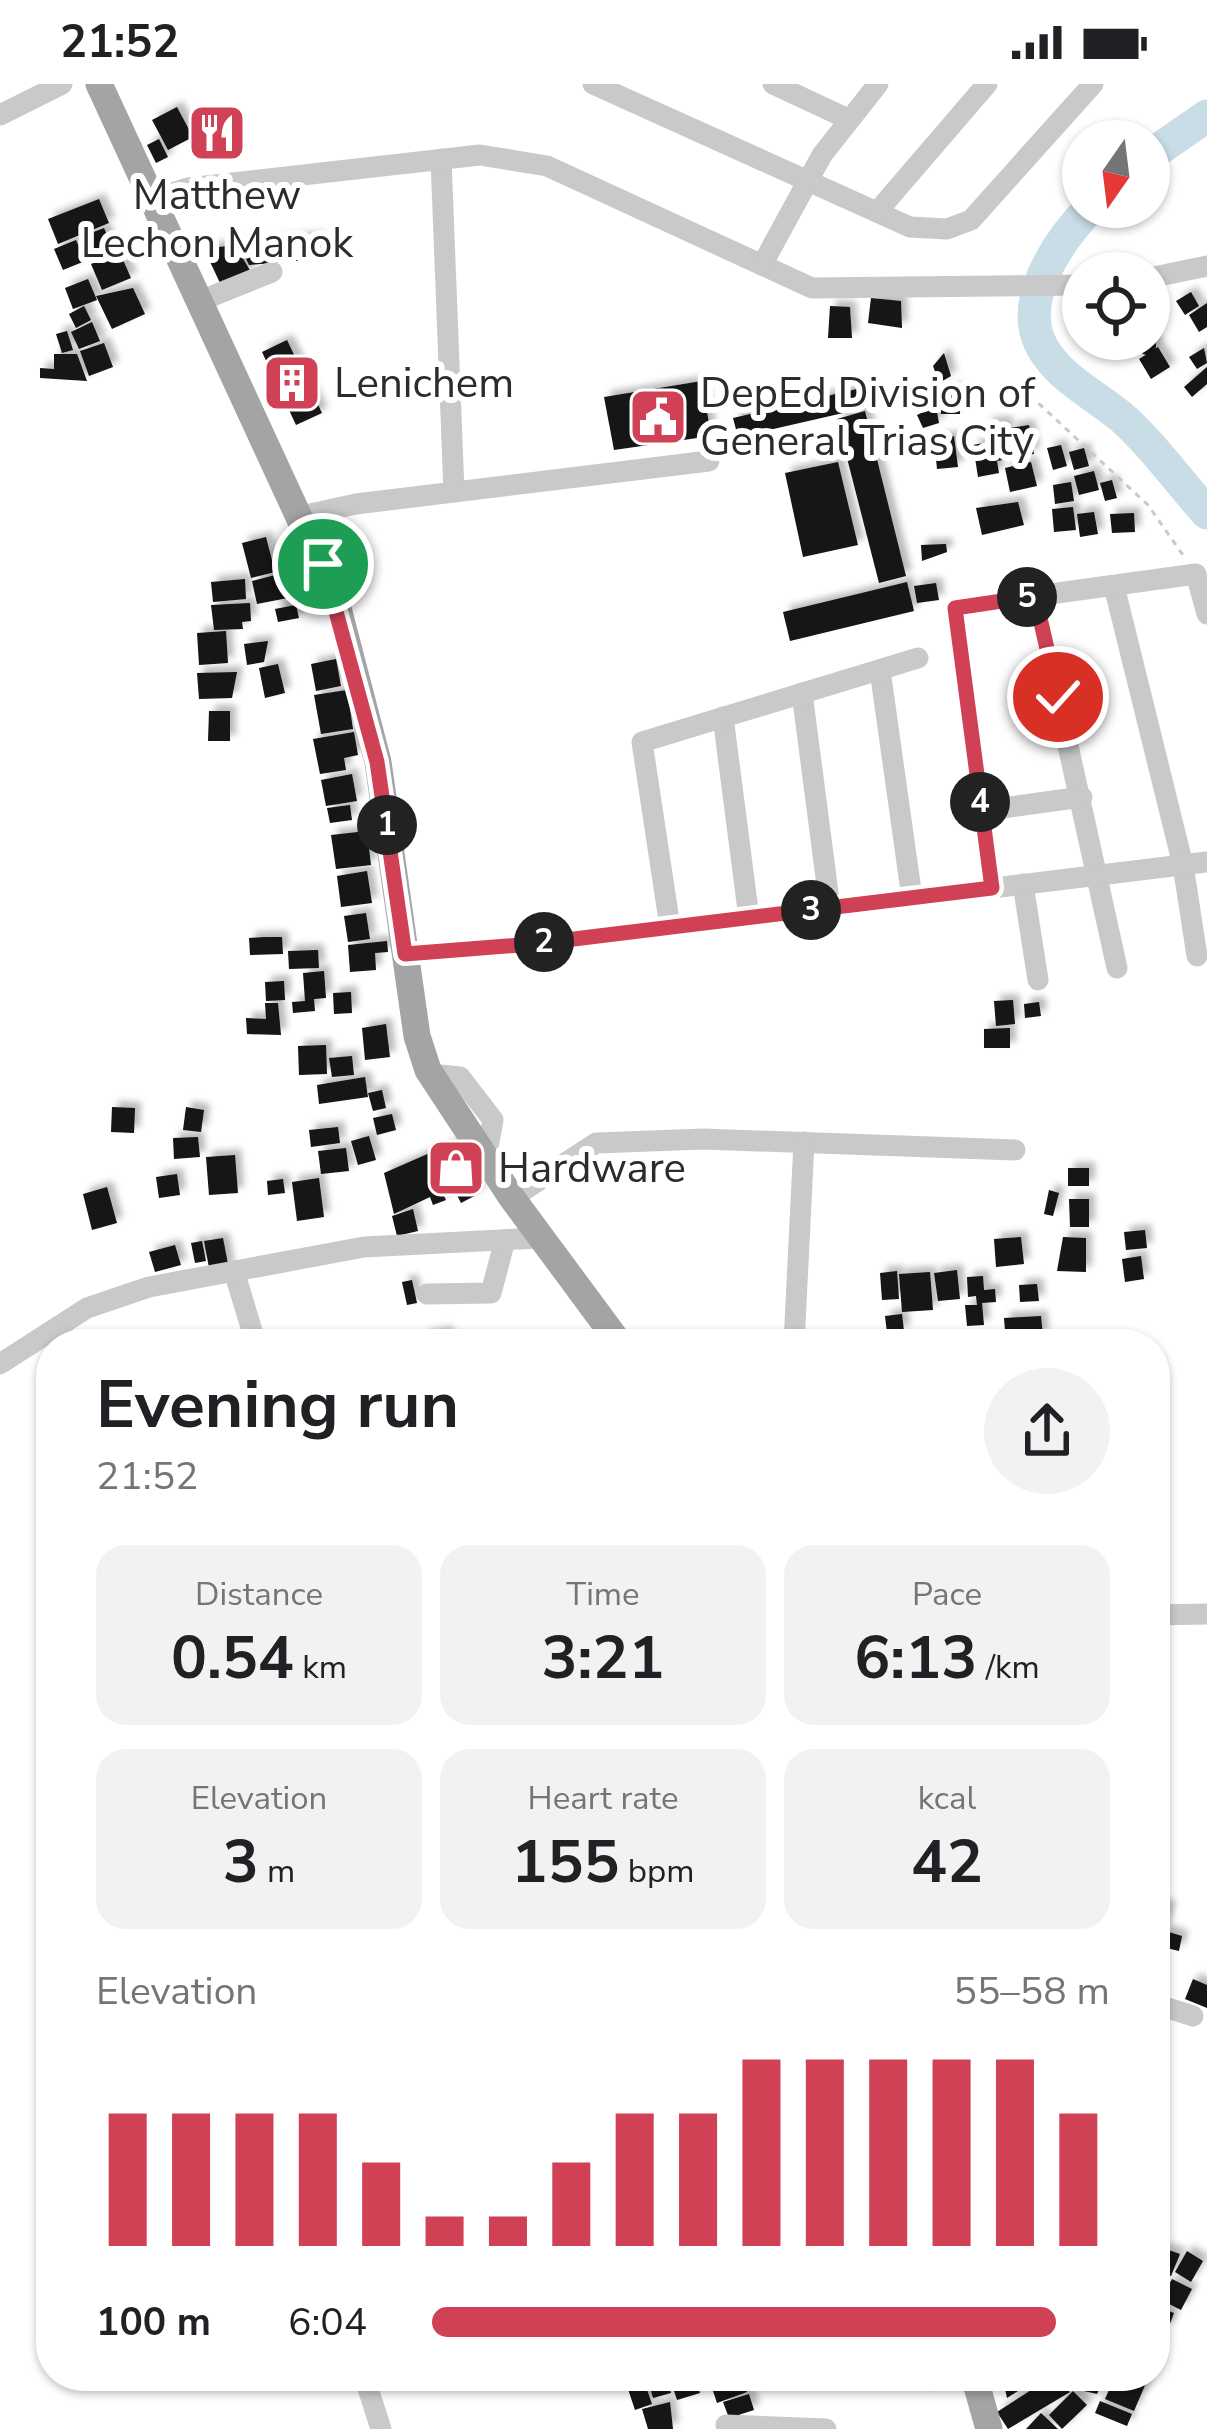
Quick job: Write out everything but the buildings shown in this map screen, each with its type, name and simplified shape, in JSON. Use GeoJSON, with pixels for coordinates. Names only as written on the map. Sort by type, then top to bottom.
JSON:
{"type":"FeatureCollection","features":[{"type":"Feature","properties":{"kind":"main road"},"geometry":{"type":"LineString","coordinates":[[99,84],[334,593],[377,762],[417,1036],[430,1074],[539,1238],[609,1329]]}},
{"type":"Feature","properties":{"kind":"main road"},"geometry":{"type":"LineString","coordinates":[[978,2391],[989,2429]]}},
{"type":"Feature","properties":{"kind":"street"},"geometry":{"type":"LineString","coordinates":[[0,115],[62,84]]}},
{"type":"Feature","properties":{"kind":"street"},"geometry":{"type":"LineString","coordinates":[[593,84],[910,226],[947,230],[971,220],[1094,84]]}},
{"type":"Feature","properties":{"kind":"street"},"geometry":{"type":"LineString","coordinates":[[773,84],[848,119]]}},
{"type":"Feature","properties":{"kind":"street"},"geometry":{"type":"LineString","coordinates":[[762,265],[806,179],[878,84]]}},
{"type":"Feature","properties":{"kind":"street"},"geometry":{"type":"LineString","coordinates":[[877,212],[987,84]]}},
{"type":"Feature","properties":{"kind":"street"},"geometry":{"type":"LineString","coordinates":[[154,199],[188,188],[480,154],[547,166],[812,288],[1062,285]]}},
{"type":"Feature","properties":{"kind":"street"},"geometry":{"type":"LineString","coordinates":[[441,159],[454,492]]}},
{"type":"Feature","properties":{"kind":"street"},"geometry":{"type":"LineString","coordinates":[[1170,274],[1207,266]]}},
{"type":"Feature","properties":{"kind":"street"},"geometry":{"type":"LineString","coordinates":[[200,302],[272,272]]}},
{"type":"Feature","properties":{"kind":"street"},"geometry":{"type":"LineString","coordinates":[[301,516],[710,461]]}},
{"type":"Feature","properties":{"kind":"street"},"geometry":{"type":"LineString","coordinates":[[992,888],[955,608],[1196,574],[1207,614]]}},
{"type":"Feature","properties":{"kind":"street"},"geometry":{"type":"LineString","coordinates":[[1114,586],[1183,865],[1197,956]]}},
{"type":"Feature","properties":{"kind":"street"},"geometry":{"type":"LineString","coordinates":[[1035,596],[1117,968]]}},
{"type":"Feature","properties":{"kind":"street"},"geometry":{"type":"LineString","coordinates":[[670,927],[642,742],[918,658]]}},
{"type":"Feature","properties":{"kind":"street"},"geometry":{"type":"LineString","coordinates":[[880,670],[912,898]]}},
{"type":"Feature","properties":{"kind":"street"},"geometry":{"type":"LineString","coordinates":[[802,693],[830,908]]}},
{"type":"Feature","properties":{"kind":"street"},"geometry":{"type":"LineString","coordinates":[[722,717],[748,918]]}},
{"type":"Feature","properties":{"kind":"street"},"geometry":{"type":"LineString","coordinates":[[981,812],[1082,797]]}},
{"type":"Feature","properties":{"kind":"street"},"geometry":{"type":"LineString","coordinates":[[405,954],[1207,862]]}},
{"type":"Feature","properties":{"kind":"street"},"geometry":{"type":"LineString","coordinates":[[1023,884],[1038,980]]}},
{"type":"Feature","properties":{"kind":"street"},"geometry":{"type":"LineString","coordinates":[[795,1329],[803,1142]]}},
{"type":"Feature","properties":{"kind":"street"},"geometry":{"type":"LineString","coordinates":[[512,1198],[596,1143],[803,1142],[1015,1150]]}},
{"type":"Feature","properties":{"kind":"street"},"geometry":{"type":"LineString","coordinates":[[54,1329],[87,1308],[149,1287],[233,1271],[364,1247],[539,1238]]}},
{"type":"Feature","properties":{"kind":"street"},"geometry":{"type":"LineString","coordinates":[[427,1294],[491,1293],[505,1240]]}},
{"type":"Feature","properties":{"kind":"street"},"geometry":{"type":"LineString","coordinates":[[233,1271],[251,1329]]}},
{"type":"Feature","properties":{"kind":"street"},"geometry":{"type":"LineString","coordinates":[[0,1364],[36,1341]]}},
{"type":"Feature","properties":{"kind":"street"},"geometry":{"type":"LineString","coordinates":[[1170,1615],[1207,1614]]}},
{"type":"Feature","properties":{"kind":"street"},"geometry":{"type":"LineString","coordinates":[[1170,2010],[1193,2017]]}},
{"type":"Feature","properties":{"kind":"street"},"geometry":{"type":"LineString","coordinates":[[369,2391],[381,2429]]}},
{"type":"Feature","properties":{"kind":"street"},"geometry":{"type":"LineString","coordinates":[[726,2425],[826,2429]]}},
{"type":"Feature","properties":{"kind":"path"},"geometry":{"type":"LineString","coordinates":[[1021,387],[1148,505],[1196,574]]}},
{"type":"Feature","properties":{"kind":"waterway"},"geometry":{"type":"LineString","coordinates":[[1170,142],[1207,116]]}},
{"type":"Feature","properties":{"kind":"waterway"},"geometry":{"type":"LineString","coordinates":[[1073,228],[1053,257],[1036,297],[1038,337],[1056,366],[1127,422],[1207,513]]}},
{"type":"Feature","properties":{"kind":"place","name":"Matthew Lechon Manok"},"geometry":{"type":"Point","coordinates":[217,133]}},
{"type":"Feature","properties":{"kind":"place","name":"Lenichem"},"geometry":{"type":"Point","coordinates":[292,383]}},
{"type":"Feature","properties":{"kind":"place","name":"DepEd Division of General Trias City"},"geometry":{"type":"Point","coordinates":[658,417]}},
{"type":"Feature","properties":{"kind":"place","name":"Hardware"},"geometry":{"type":"Point","coordinates":[456,1168]}},
{"type":"Feature","properties":{"kind":"route"},"geometry":{"type":"LineString","coordinates":[[323,564],[377,762],[405,954],[533,944],[992,888],[955,608],[1035,596],[1058,697]]}}]}
